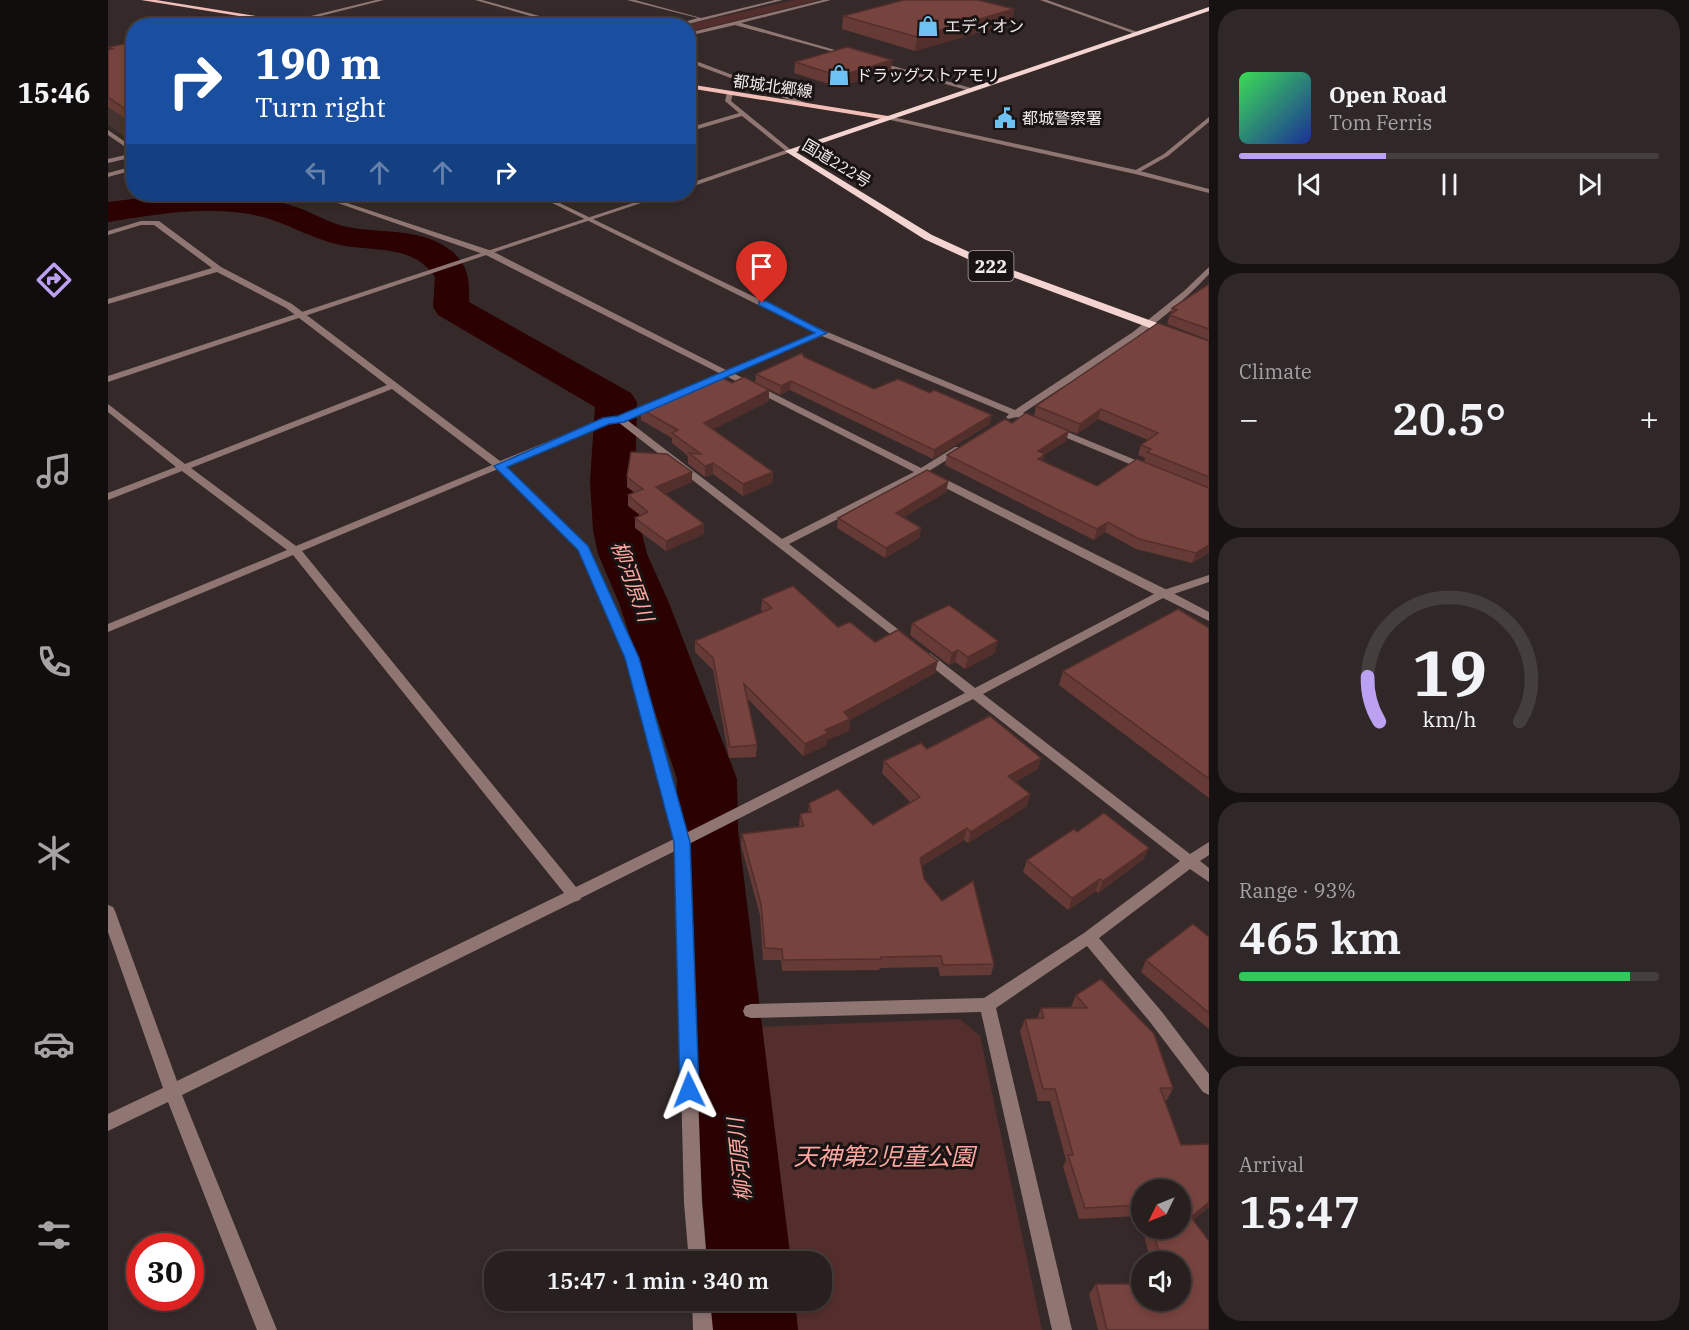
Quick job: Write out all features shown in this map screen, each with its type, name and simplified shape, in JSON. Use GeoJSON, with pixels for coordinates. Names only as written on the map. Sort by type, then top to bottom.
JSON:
{"type":"FeatureCollection","features":[{"type":"Feature","properties":{"kind":"highway","name":"国道222号"},"geometry":{"type":"LineString","coordinates":[[789,151],[1209,9]]}},
{"type":"Feature","properties":{"kind":"highway","name":"国道222号"},"geometry":{"type":"LineString","coordinates":[[789,151],[928,237],[987,264],[1209,346]]}},
{"type":"Feature","properties":{"kind":"main road"},"geometry":{"type":"LineString","coordinates":[[144,0],[268,18]]}},
{"type":"Feature","properties":{"kind":"main road","name":"都城北郷線"},"geometry":{"type":"LineString","coordinates":[[696,87],[888,118]]}},
{"type":"Feature","properties":{"kind":"street"},"geometry":{"type":"LineString","coordinates":[[302,18],[382,0]]}},
{"type":"Feature","properties":{"kind":"street"},"geometry":{"type":"LineString","coordinates":[[477,0],[543,18]]}},
{"type":"Feature","properties":{"kind":"street"},"geometry":{"type":"LineString","coordinates":[[630,0],[703,18]]}},
{"type":"Feature","properties":{"kind":"street"},"geometry":{"type":"LineString","coordinates":[[696,20],[776,0]]}},
{"type":"Feature","properties":{"kind":"street"},"geometry":{"type":"LineString","coordinates":[[696,33],[829,0]]}},
{"type":"Feature","properties":{"kind":"street"},"geometry":{"type":"LineString","coordinates":[[1042,0],[1137,33]]}},
{"type":"Feature","properties":{"kind":"street"},"geometry":{"type":"LineString","coordinates":[[735,23],[858,58]]}},
{"type":"Feature","properties":{"kind":"street"},"geometry":{"type":"LineString","coordinates":[[869,61],[969,89]]}},
{"type":"Feature","properties":{"kind":"street"},"geometry":{"type":"LineString","coordinates":[[696,63],[807,105]]}},
{"type":"Feature","properties":{"kind":"street"},"geometry":{"type":"LineString","coordinates":[[730,93],[728,101],[741,114],[789,151]]}},
{"type":"Feature","properties":{"kind":"street"},"geometry":{"type":"LineString","coordinates":[[696,128],[741,114]]}},
{"type":"Feature","properties":{"kind":"street"},"geometry":{"type":"LineString","coordinates":[[888,118],[1137,172],[1209,191]]}},
{"type":"Feature","properties":{"kind":"street"},"geometry":{"type":"LineString","coordinates":[[1137,172],[1166,155],[1209,119]]}},
{"type":"Feature","properties":{"kind":"street"},"geometry":{"type":"LineString","coordinates":[[108,132],[126,147]]}},
{"type":"Feature","properties":{"kind":"street"},"geometry":{"type":"LineString","coordinates":[[696,183],[789,151]]}},
{"type":"Feature","properties":{"kind":"street"},"geometry":{"type":"LineString","coordinates":[[109,160],[126,155]]}},
{"type":"Feature","properties":{"kind":"street"},"geometry":{"type":"LineString","coordinates":[[108,175],[126,170]]}},
{"type":"Feature","properties":{"kind":"street"},"geometry":{"type":"LineString","coordinates":[[336,201],[489,253],[1209,617]]}},
{"type":"Feature","properties":{"kind":"street"},"geometry":{"type":"LineString","coordinates":[[553,201],[822,333],[1156,472]]}},
{"type":"Feature","properties":{"kind":"street"},"geometry":{"type":"LineString","coordinates":[[108,380],[643,201]]}},
{"type":"Feature","properties":{"kind":"street"},"geometry":{"type":"LineString","coordinates":[[108,233],[141,223],[156,223],[218,269],[289,306],[500,466],[584,548],[632,658],[682,842],[692,1191],[697,1251]]}},
{"type":"Feature","properties":{"kind":"street"},"geometry":{"type":"LineString","coordinates":[[108,302],[218,269]]}},
{"type":"Feature","properties":{"kind":"street"},"geometry":{"type":"LineString","coordinates":[[998,425],[1147,325],[1187,293],[1209,269]]}},
{"type":"Feature","properties":{"kind":"street"},"geometry":{"type":"LineString","coordinates":[[716,378],[822,333]]}},
{"type":"Feature","properties":{"kind":"street"},"geometry":{"type":"LineString","coordinates":[[108,497],[394,386]]}},
{"type":"Feature","properties":{"kind":"street"},"geometry":{"type":"LineString","coordinates":[[108,628],[606,421],[621,419],[663,401]]}},
{"type":"Feature","properties":{"kind":"street"},"geometry":{"type":"LineString","coordinates":[[108,407],[184,468],[296,551],[575,896]]}},
{"type":"Feature","properties":{"kind":"street"},"geometry":{"type":"LineString","coordinates":[[621,419],[1209,876]]}},
{"type":"Feature","properties":{"kind":"street"},"geometry":{"type":"LineString","coordinates":[[781,544],[923,471],[971,442]]}},
{"type":"Feature","properties":{"kind":"street"},"geometry":{"type":"LineString","coordinates":[[108,1123],[736,817],[976,694],[1164,593],[1209,578]]}},
{"type":"Feature","properties":{"kind":"street"},"geometry":{"type":"LineString","coordinates":[[751,1011],[987,1005],[1089,937],[1209,847]]}},
{"type":"Feature","properties":{"kind":"street"},"geometry":{"type":"LineString","coordinates":[[108,911],[172,1091],[267,1330]]}},
{"type":"Feature","properties":{"kind":"street"},"geometry":{"type":"LineString","coordinates":[[1089,937],[1156,1017],[1209,1087]]}},
{"type":"Feature","properties":{"kind":"street"},"geometry":{"type":"LineString","coordinates":[[987,1005],[1062,1330]]}},
{"type":"Feature","properties":{"kind":"street"},"geometry":{"type":"LineString","coordinates":[[702,1311],[703,1330]]}},
{"type":"Feature","properties":{"kind":"shaded area"},"geometry":{"type":"Polygon","coordinates":[[[126,52],[126,138],[108,125],[108,56],[126,52]]]}},
{"type":"Feature","properties":{"kind":"green space"},"geometry":{"type":"Polygon","coordinates":[[[795,0],[819,0],[696,30],[696,22],[795,0]]]}},
{"type":"Feature","properties":{"kind":"green space","name":"天神第2児童公園"},"geometry":{"type":"Polygon","coordinates":[[[960,1019],[980,1036],[1042,1330],[782,1330],[780,1311],[832,1311],[832,1251],[774,1251],[753,1027],[960,1019]]]}},
{"type":"Feature","properties":{"kind":"building"},"geometry":{"type":"Polygon","coordinates":[[[904,0],[978,0],[1014,9],[917,37],[843,16],[904,0]]]}},
{"type":"Feature","properties":{"kind":"building"},"geometry":{"type":"Polygon","coordinates":[[[126,44],[126,109],[108,97],[108,50],[113,49],[109,47],[126,44]]]}},
{"type":"Feature","properties":{"kind":"building"},"geometry":{"type":"Polygon","coordinates":[[[847,47],[892,60],[839,76],[795,62],[847,47]]]}},
{"type":"Feature","properties":{"kind":"building"},"geometry":{"type":"Polygon","coordinates":[[[1209,284],[1209,329],[1169,315],[1177,310],[1172,308],[1209,284]]]}},
{"type":"Feature","properties":{"kind":"building"},"geometry":{"type":"Polygon","coordinates":[[[1158,323],[1209,341],[1209,477],[1147,452],[1151,449],[1141,445],[1158,433],[1101,409],[1080,424],[1036,406],[1158,323]]]}},
{"type":"Feature","properties":{"kind":"building"},"geometry":{"type":"Polygon","coordinates":[[[802,353],[804,357],[874,389],[898,379],[930,393],[934,390],[992,415],[934,450],[791,381],[781,386],[756,374],[802,353]]]}},
{"type":"Feature","properties":{"kind":"building"},"geometry":{"type":"Polygon","coordinates":[[[716,375],[732,383],[744,377],[769,390],[704,423],[773,472],[743,484],[713,463],[705,466],[689,453],[701,454],[672,433],[678,430],[641,409],[716,375]]]}},
{"type":"Feature","properties":{"kind":"building"},"geometry":{"type":"Polygon","coordinates":[[[1026,413],[1069,431],[1038,451],[1045,454],[1038,459],[1097,486],[1137,459],[1209,488],[1209,545],[1196,553],[1139,539],[1108,522],[1097,529],[947,455],[1005,419],[1012,423],[1026,413]]]}},
{"type":"Feature","properties":{"kind":"building"},"geometry":{"type":"Polygon","coordinates":[[[631,452],[667,454],[692,472],[656,487],[704,524],[666,541],[635,518],[648,512],[628,495],[643,489],[627,477],[631,452]]]}},
{"type":"Feature","properties":{"kind":"building"},"geometry":{"type":"Polygon","coordinates":[[[927,470],[948,482],[896,513],[921,528],[886,548],[838,518],[927,470]]]}},
{"type":"Feature","properties":{"kind":"building"},"geometry":{"type":"Polygon","coordinates":[[[793,586],[838,627],[850,622],[875,642],[898,630],[938,661],[844,712],[850,719],[825,730],[828,733],[805,744],[744,684],[757,745],[730,747],[713,658],[695,641],[772,608],[762,599],[793,586]]]}},
{"type":"Feature","properties":{"kind":"building"},"geometry":{"type":"Polygon","coordinates":[[[949,605],[998,641],[968,657],[958,650],[952,653],[912,623],[949,605]]]}},
{"type":"Feature","properties":{"kind":"building"},"geometry":{"type":"Polygon","coordinates":[[[1178,609],[1209,628],[1209,779],[1063,671],[1178,609]]]}},
{"type":"Feature","properties":{"kind":"building"},"geometry":{"type":"Polygon","coordinates":[[[990,716],[1041,758],[1008,776],[1030,794],[971,832],[967,828],[920,858],[924,879],[942,901],[973,881],[994,964],[943,965],[941,956],[783,960],[782,949],[765,948],[761,904],[742,834],[804,826],[800,814],[811,812],[809,803],[838,789],[873,825],[920,797],[884,761],[921,743],[927,749],[990,716]]]}},
{"type":"Feature","properties":{"kind":"building"},"geometry":{"type":"Polygon","coordinates":[[[1104,813],[1149,848],[1103,881],[1100,879],[1072,898],[1027,860],[1074,829],[1077,832],[1104,813]]]}},
{"type":"Feature","properties":{"kind":"building"},"geometry":{"type":"Polygon","coordinates":[[[1193,924],[1209,937],[1209,1013],[1146,960],[1193,924]]]}},
{"type":"Feature","properties":{"kind":"building"},"geometry":{"type":"Polygon","coordinates":[[[1101,979],[1154,1034],[1173,1088],[1160,1088],[1181,1145],[1209,1144],[1209,1202],[1191,1217],[1191,1179],[1131,1179],[1131,1206],[1085,1208],[1068,1155],[1073,1155],[1055,1089],[1043,1089],[1025,1019],[1044,1018],[1041,1008],[1087,1008],[1076,995],[1101,979]]]}},
{"type":"Feature","properties":{"kind":"building"},"geometry":{"type":"Polygon","coordinates":[[[1191,1217],[1209,1241],[1209,1330],[1107,1330],[1096,1284],[1131,1284],[1131,1311],[1191,1311],[1191,1251],[1159,1251],[1155,1239],[1191,1239],[1191,1217]]]}},
{"type":"Feature","properties":{"kind":"waterway","name":"柳河原川"},"geometry":{"type":"LineString","coordinates":[[108,212],[174,203],[240,204],[284,213],[339,235],[399,242],[421,248],[438,257],[453,277],[451,307],[616,402],[612,481],[617,530],[632,579],[644,603],[707,779],[707,830],[748,1251]]}},
{"type":"Feature","properties":{"kind":"waterway","name":"柳河原川"},"geometry":{"type":"LineString","coordinates":[[753,1311],[755,1330]]}},
{"type":"Feature","properties":{"kind":"place","name":"エディオン"},"geometry":{"type":"Point","coordinates":[928,26]}},
{"type":"Feature","properties":{"kind":"place","name":"ドラッグストアモリ"},"geometry":{"type":"Point","coordinates":[839,75]}},
{"type":"Feature","properties":{"kind":"place","name":"都城警察署"},"geometry":{"type":"Point","coordinates":[1005,118]}},
{"type":"Feature","properties":{"kind":"route"},"geometry":{"type":"LineString","coordinates":[[689,1090],[682,842],[632,658],[584,548],[500,466],[606,421],[621,419],[822,333],[762,303]]}}]}
